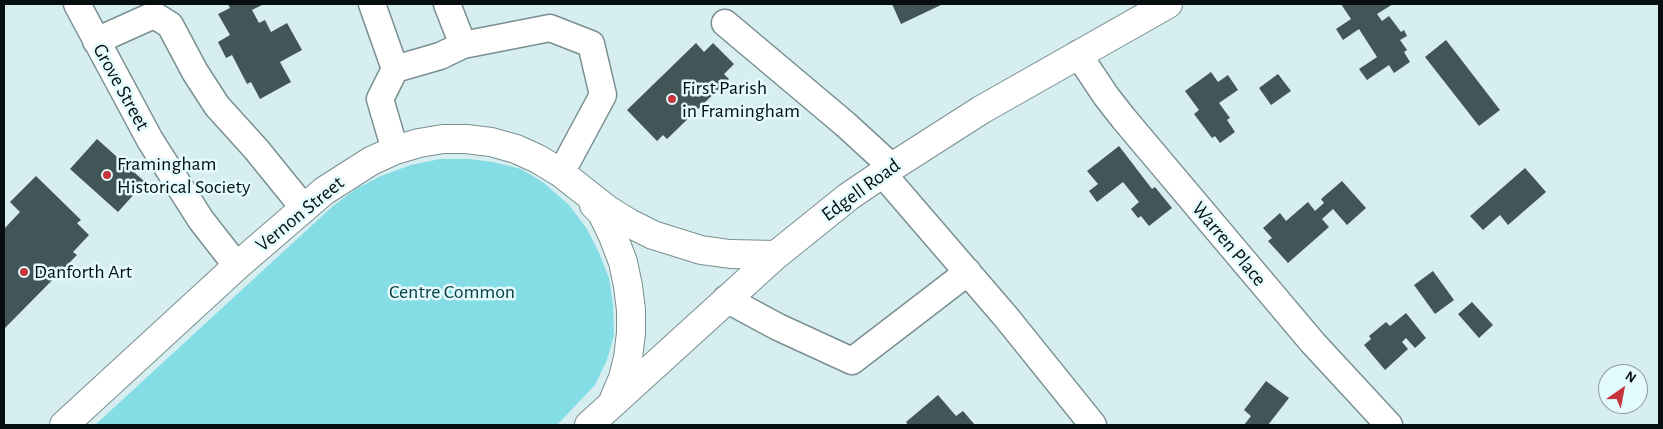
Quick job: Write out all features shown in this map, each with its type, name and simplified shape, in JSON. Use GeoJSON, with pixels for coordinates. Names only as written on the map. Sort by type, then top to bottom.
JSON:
{"type":"FeatureCollection","features":[{"type":"Feature","properties":{"kind":"main road","name":"Edgell Road"},"geometry":{"type":"LineString","coordinates":[[589,425],[726,299],[776,255],[848,197],[981,110],[1168,4]]}},
{"type":"Feature","properties":{"kind":"main road","name":"Vernon Street"},"geometry":{"type":"LineString","coordinates":[[64,425],[303,208],[370,161],[394,150],[419,143],[442,139],[492,142],[538,159],[561,173],[608,210],[653,235],[701,250],[730,254],[776,255]]}},
{"type":"Feature","properties":{"kind":"main road","name":"Vernon Street"},"geometry":{"type":"LineString","coordinates":[[583,190],[602,213],[614,236],[628,286],[631,333],[628,358],[623,378],[613,402]]}},
{"type":"Feature","properties":{"kind":"street","name":"Grove Street"},"geometry":{"type":"LineString","coordinates":[[76,4],[150,140],[201,220],[237,266]]}},
{"type":"Feature","properties":{"kind":"street"},"geometry":{"type":"LineString","coordinates":[[372,4],[395,69],[380,99],[394,150]]}},
{"type":"Feature","properties":{"kind":"street"},"geometry":{"type":"LineString","coordinates":[[447,4],[463,45]]}},
{"type":"Feature","properties":{"kind":"street"},"geometry":{"type":"LineString","coordinates":[[96,41],[154,15],[170,25],[195,72],[217,106],[256,149],[303,208]]}},
{"type":"Feature","properties":{"kind":"street"},"geometry":{"type":"LineString","coordinates":[[726,24],[845,124],[887,170],[1093,425]]}},
{"type":"Feature","properties":{"kind":"street"},"geometry":{"type":"LineString","coordinates":[[395,69],[440,56],[463,45],[550,28],[591,44],[603,94],[561,173]]}},
{"type":"Feature","properties":{"kind":"street","name":"Warren Place"},"geometry":{"type":"LineString","coordinates":[[1078,54],[1106,96],[1130,127],[1313,344],[1389,425]]}},
{"type":"Feature","properties":{"kind":"street"},"geometry":{"type":"LineString","coordinates":[[726,299],[778,328],[852,361],[968,272]]}},
{"type":"Feature","properties":{"kind":"green space","name":"Centre Common"},"geometry":{"type":"Polygon","coordinates":[[[440,159],[469,159],[493,162],[521,169],[544,183],[569,205],[587,229],[599,253],[609,278],[613,305],[614,335],[607,360],[595,385],[557,425],[95,425],[333,206],[356,189],[381,176],[411,165],[440,159]]]}},
{"type":"Feature","properties":{"kind":"building"},"geometry":{"type":"Polygon","coordinates":[[[228,4],[264,4],[252,10],[259,23],[265,20],[271,32],[287,23],[302,50],[280,62],[291,82],[260,99],[251,82],[247,84],[232,55],[226,58],[218,42],[230,35],[218,14],[230,8],[228,4]]]}},
{"type":"Feature","properties":{"kind":"building"},"geometry":{"type":"Polygon","coordinates":[[[892,4],[943,4],[901,24],[892,4]]]}},
{"type":"Feature","properties":{"kind":"building"},"geometry":{"type":"Polygon","coordinates":[[[1341,4],[1393,4],[1377,14],[1382,21],[1389,16],[1401,32],[1404,30],[1407,36],[1400,40],[1407,50],[1404,52],[1410,62],[1394,73],[1389,65],[1367,80],[1359,69],[1377,57],[1359,29],[1343,40],[1336,29],[1351,19],[1341,4]]]}},
{"type":"Feature","properties":{"kind":"building"},"geometry":{"type":"Polygon","coordinates":[[[1446,40],[1500,110],[1479,126],[1425,57],[1446,40]]]}},
{"type":"Feature","properties":{"kind":"building","name":"First Parish in Framingham"},"geometry":{"type":"Polygon","coordinates":[[[696,43],[704,52],[713,43],[734,64],[724,74],[729,79],[667,139],[663,135],[657,141],[627,110],[696,43]]]}},
{"type":"Feature","properties":{"kind":"building"},"geometry":{"type":"Polygon","coordinates":[[[1211,72],[1218,82],[1228,75],[1238,90],[1219,103],[1230,118],[1227,120],[1235,132],[1220,143],[1215,136],[1212,138],[1194,114],[1199,110],[1185,91],[1211,72]]]}},
{"type":"Feature","properties":{"kind":"building"},"geometry":{"type":"Polygon","coordinates":[[[1278,74],[1291,91],[1271,105],[1259,88],[1278,74]]]}},
{"type":"Feature","properties":{"kind":"building","name":"Framingham Historical Society"},"geometry":{"type":"Polygon","coordinates":[[[97,139],[145,182],[118,212],[70,169],[97,139]]]}},
{"type":"Feature","properties":{"kind":"building"},"geometry":{"type":"Polygon","coordinates":[[[1119,146],[1152,189],[1155,187],[1172,208],[1149,226],[1141,216],[1138,218],[1131,209],[1139,202],[1123,182],[1097,202],[1089,191],[1098,184],[1087,171],[1119,146]]]}},
{"type":"Feature","properties":{"kind":"building"},"geometry":{"type":"Polygon","coordinates":[[[1525,168],[1546,192],[1508,225],[1500,215],[1483,230],[1470,216],[1525,168]]]}},
{"type":"Feature","properties":{"kind":"building"},"geometry":{"type":"Polygon","coordinates":[[[36,176],[81,220],[77,223],[89,235],[73,252],[77,255],[4,329],[4,229],[20,212],[10,202],[36,176]]]}},
{"type":"Feature","properties":{"kind":"building"},"geometry":{"type":"Polygon","coordinates":[[[1342,181],[1366,208],[1347,225],[1333,209],[1322,219],[1329,227],[1288,263],[1268,241],[1272,238],[1263,228],[1280,213],[1286,221],[1308,202],[1315,211],[1324,203],[1321,199],[1342,181]]]}},
{"type":"Feature","properties":{"kind":"building"},"geometry":{"type":"Polygon","coordinates":[[[1433,271],[1454,300],[1435,314],[1414,285],[1433,271]]]}},
{"type":"Feature","properties":{"kind":"building"},"geometry":{"type":"Polygon","coordinates":[[[1472,302],[1493,325],[1479,338],[1458,314],[1472,302]]]}},
{"type":"Feature","properties":{"kind":"building"},"geometry":{"type":"Polygon","coordinates":[[[1406,313],[1426,338],[1415,348],[1406,338],[1402,342],[1408,349],[1385,370],[1364,345],[1371,339],[1369,336],[1386,322],[1390,326],[1406,313]]]}},
{"type":"Feature","properties":{"kind":"building"},"geometry":{"type":"Polygon","coordinates":[[[1266,381],[1289,398],[1268,425],[1244,425],[1251,416],[1244,410],[1266,381]]]}},
{"type":"Feature","properties":{"kind":"building"},"geometry":{"type":"Polygon","coordinates":[[[938,395],[956,416],[963,411],[975,425],[908,425],[906,422],[938,395]]]}},
{"type":"Feature","properties":{"kind":"place","name":"First Parish in Framingham"},"geometry":{"type":"Point","coordinates":[672,99]}},
{"type":"Feature","properties":{"kind":"place","name":"Framingham Historical Society"},"geometry":{"type":"Point","coordinates":[107,175]}},
{"type":"Feature","properties":{"kind":"place","name":"Danforth Art"},"geometry":{"type":"Point","coordinates":[24,272]}}]}
